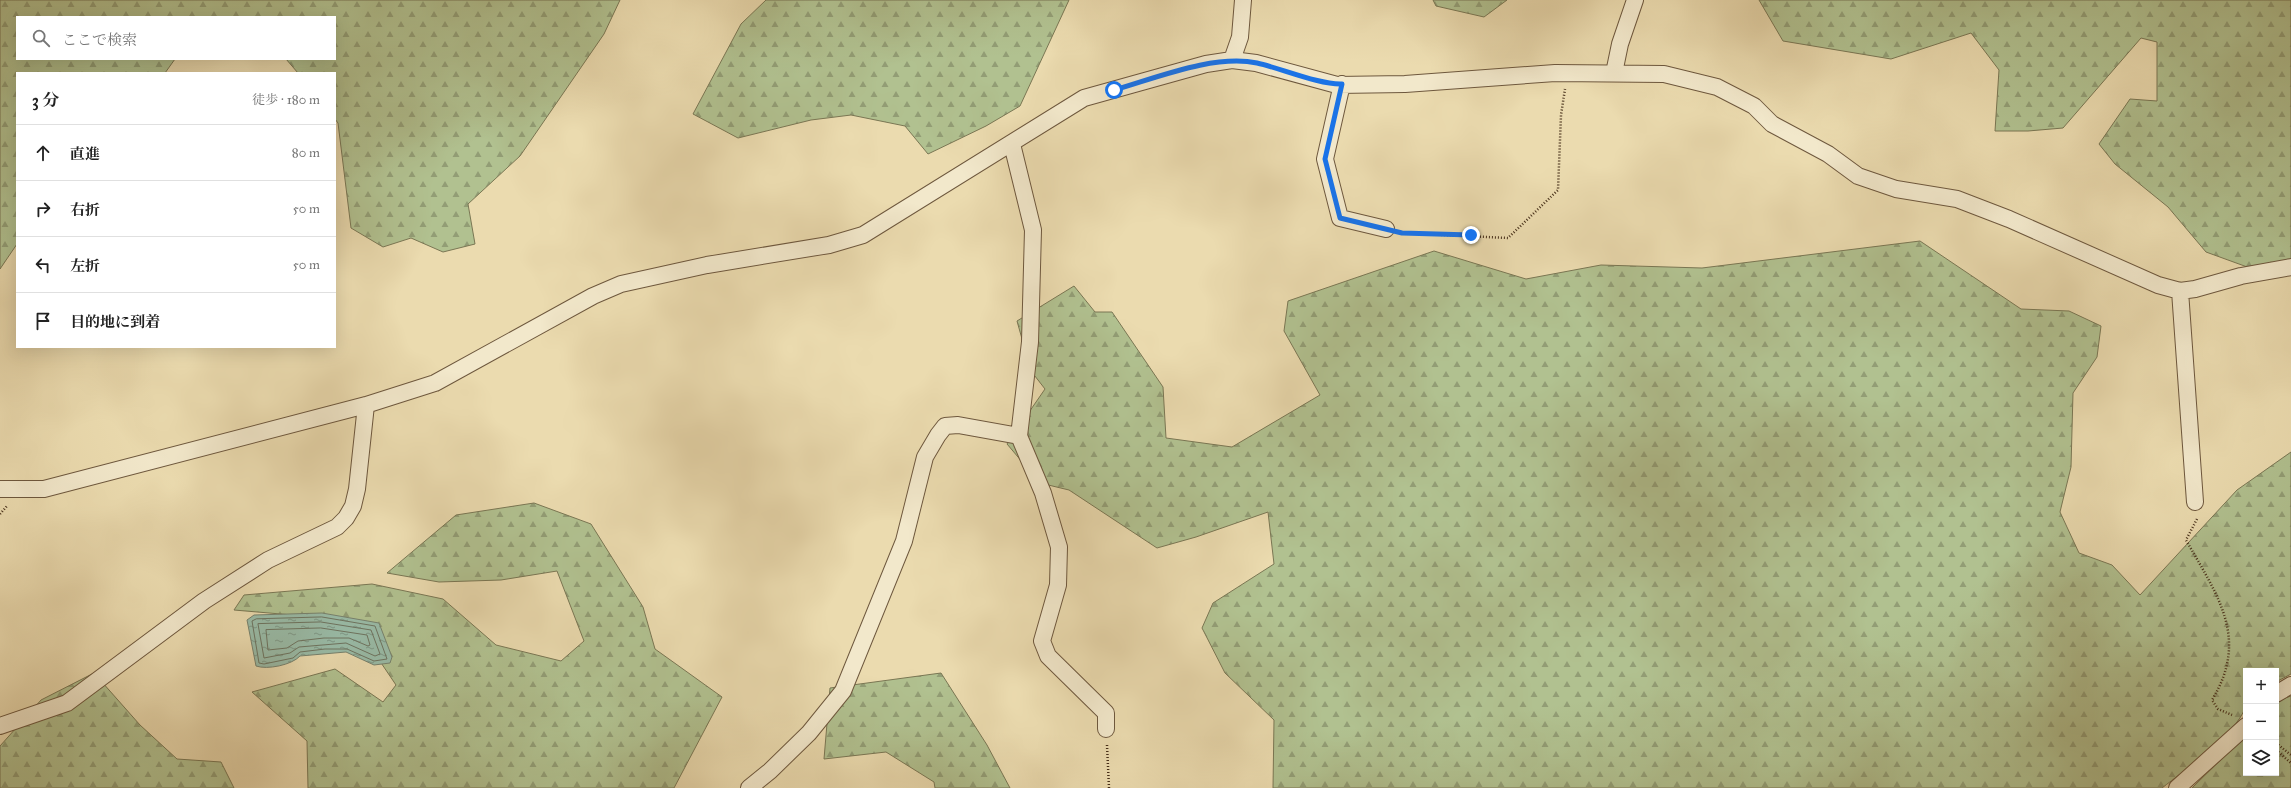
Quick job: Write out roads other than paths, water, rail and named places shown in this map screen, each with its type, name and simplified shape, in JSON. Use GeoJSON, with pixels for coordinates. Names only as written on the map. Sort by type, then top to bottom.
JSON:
{"type":"FeatureCollection","features":[{"type":"Feature","properties":{"kind":"street"},"geometry":{"type":"LineString","coordinates":[[1232,60],[1240,38],[1243,0]]}},
{"type":"Feature","properties":{"kind":"street"},"geometry":{"type":"LineString","coordinates":[[1614,73],[1620,44],[1635,0]]}},
{"type":"Feature","properties":{"kind":"street"},"geometry":{"type":"LineString","coordinates":[[0,489],[44,489],[366,405],[435,383],[593,296],[621,284],[707,266],[829,245],[863,235],[1084,98],[1206,64],[1232,60],[1256,63],[1342,84],[1405,84],[1568,73],[1664,74],[1717,87],[1754,106],[1772,124],[1828,154],[1858,176],[1896,188],[1957,199],[2009,219],[2158,285],[2180,291],[2195,290],[2241,276],[2291,267]]}},
{"type":"Feature","properties":{"kind":"street"},"geometry":{"type":"LineString","coordinates":[[1342,84],[1325,159],[1340,218],[1386,229]]}},
{"type":"Feature","properties":{"kind":"street"},"geometry":{"type":"LineString","coordinates":[[1012,144],[1033,230],[1030,342],[1019,436],[1043,493],[1059,547],[1058,585],[1042,641],[1048,656],[1106,714],[1106,729]]}},
{"type":"Feature","properties":{"kind":"street"},"geometry":{"type":"LineString","coordinates":[[2180,291],[2195,502]]}},
{"type":"Feature","properties":{"kind":"street"},"geometry":{"type":"LineString","coordinates":[[0,726],[67,703],[204,601],[268,560],[337,527],[346,518],[353,506],[356,495],[366,405]]}},
{"type":"Feature","properties":{"kind":"street"},"geometry":{"type":"LineString","coordinates":[[749,788],[770,772],[809,733],[843,691],[904,541],[925,457],[938,435],[945,426],[958,425],[1019,436]]}},
{"type":"Feature","properties":{"kind":"street"},"geometry":{"type":"LineString","coordinates":[[2279,692],[2291,685]]}},
{"type":"Feature","properties":{"kind":"street"},"geometry":{"type":"LineString","coordinates":[[2177,788],[2242,722]]}},
{"type":"Feature","properties":{"kind":"water"},"geometry":{"type":"Polygon","coordinates":[[[322,613],[379,623],[392,657],[390,663],[374,665],[346,652],[300,656],[291,662],[273,667],[256,666],[247,620],[254,615],[322,613]]]}}]}
